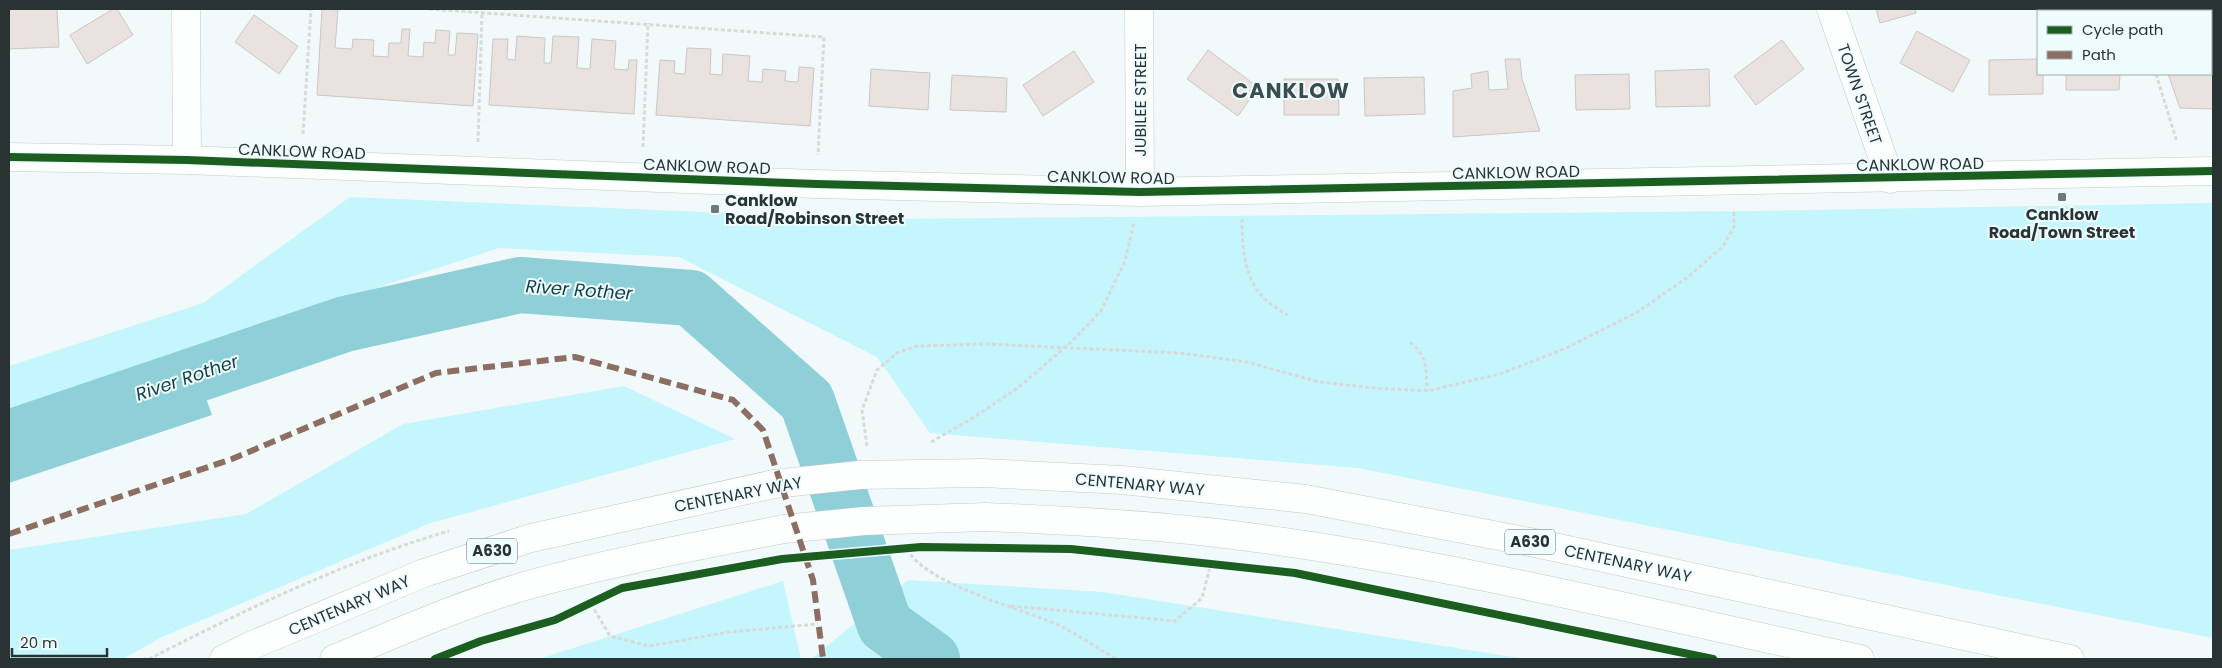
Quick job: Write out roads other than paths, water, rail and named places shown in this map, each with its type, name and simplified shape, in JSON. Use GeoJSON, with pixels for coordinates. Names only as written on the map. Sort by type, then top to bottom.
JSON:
{"type":"FeatureCollection","features":[{"type":"Feature","properties":{"kind":"main road"},"geometry":{"type":"LineString","coordinates":[[186,9],[187,160]]}},
{"type":"Feature","properties":{"kind":"main road","name":"JUBILEE STREET"},"geometry":{"type":"LineString","coordinates":[[1140,9],[1140,192]]}},
{"type":"Feature","properties":{"kind":"main road","name":"TOWN STREET"},"geometry":{"type":"LineString","coordinates":[[1831,9],[1890,179]]}},
{"type":"Feature","properties":{"kind":"main road","name":"CANKLOW ROAD"},"geometry":{"type":"LineString","coordinates":[[9,157],[187,160],[816,184],[1140,192],[1890,179],[2213,171]]}},
{"type":"Feature","properties":{"kind":"main road","name":"CENTENARY WAY"},"geometry":{"type":"LineString","coordinates":[[224,659],[250,646],[424,573],[530,538],[774,484],[859,475],[983,473],[1122,480],[1306,499],[1540,544],[2070,659]]}},
{"type":"Feature","properties":{"kind":"main road","name":"A630"},"geometry":{"type":"LineString","coordinates":[[334,659],[438,616],[525,586],[655,555],[784,529],[864,520],[986,517],[1112,522],[1217,533],[1326,548],[1456,571],[1860,659]]}},
{"type":"Feature","properties":{"kind":"water"},"geometry":{"type":"Polygon","coordinates":[[[190,354],[212,415],[9,483],[9,409],[190,354]]]}},
{"type":"Feature","properties":{"kind":"waterway","name":"River Rother"},"geometry":{"type":"LineString","coordinates":[[9,438],[345,324],[520,285],[691,298],[807,401],[885,625],[932,659]]}},
{"type":"Feature","properties":{"kind":"place","name":"Canklow Road/Town Street"},"geometry":{"type":"Point","coordinates":[2062,197]}},
{"type":"Feature","properties":{"kind":"place","name":"Canklow Road/Robinson Street"},"geometry":{"type":"Point","coordinates":[715,209]}},
{"type":"Feature","properties":{"kind":"district","name":"CANKLOW"},"geometry":{"type":"Point","coordinates":[1291,91]}}]}
